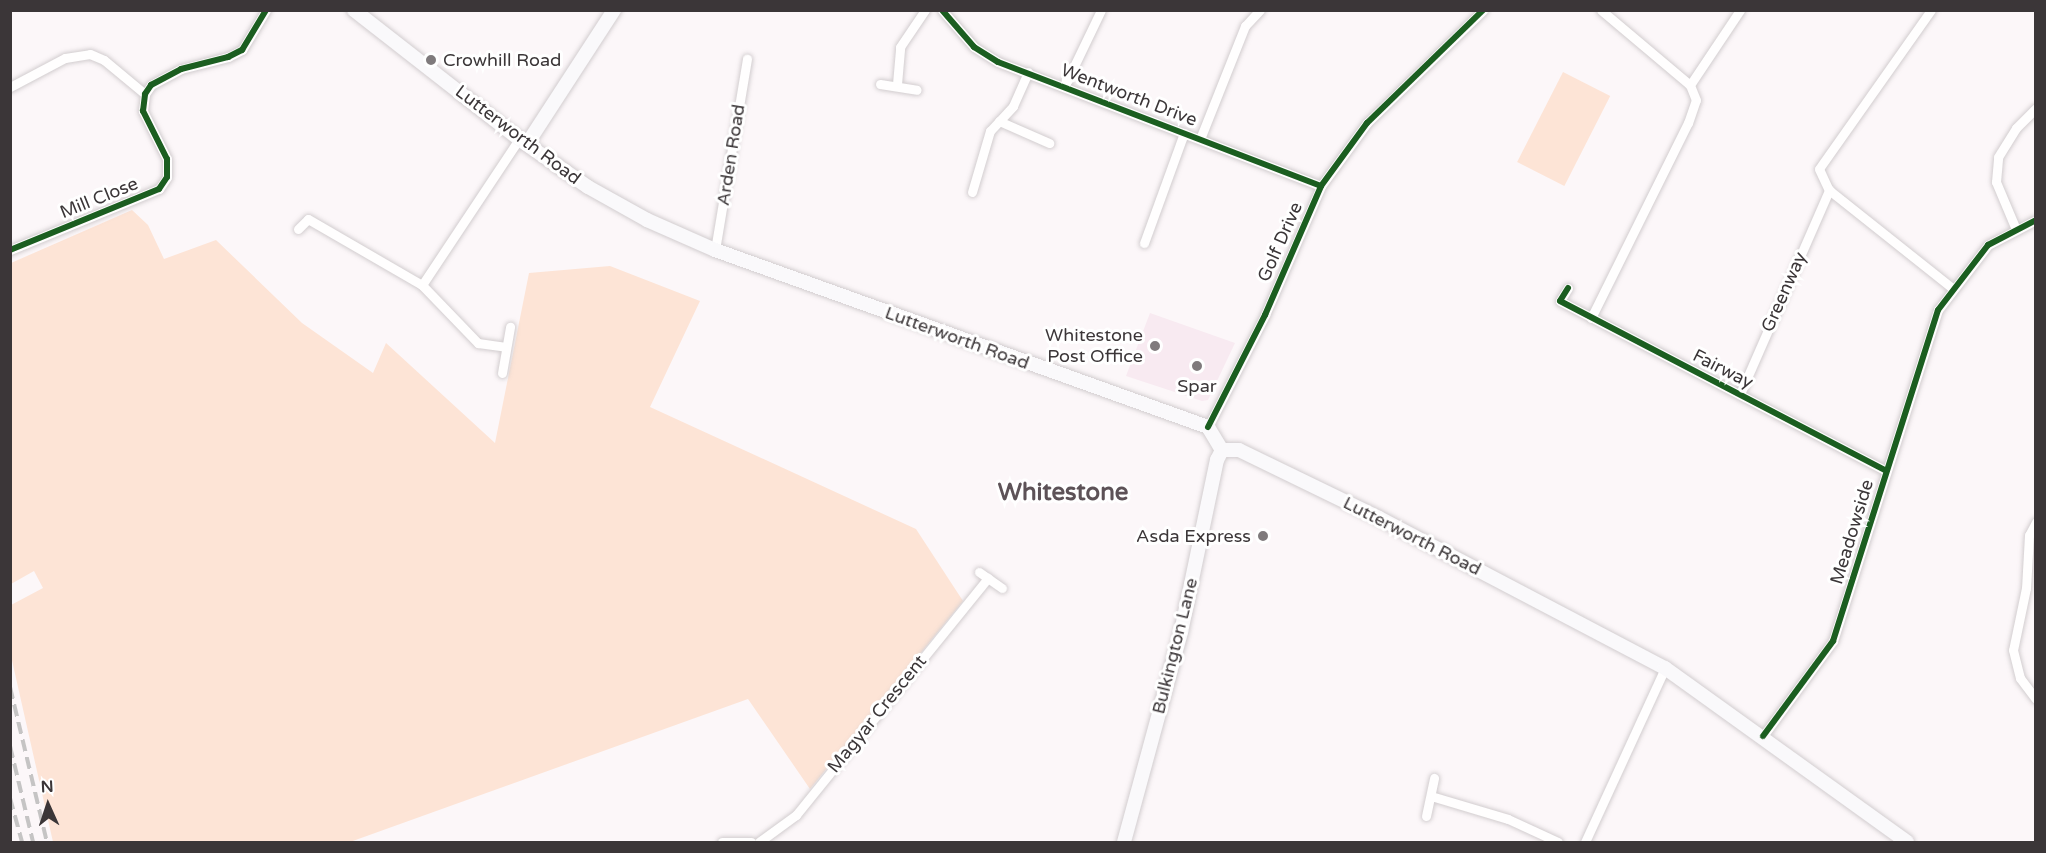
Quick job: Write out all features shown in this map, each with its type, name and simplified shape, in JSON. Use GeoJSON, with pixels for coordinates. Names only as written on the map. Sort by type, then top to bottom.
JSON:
{"type":"FeatureCollection","features":[{"type":"Feature","properties":{"kind":"main road","name":"Lutterworth Road"},"geometry":{"type":"LineString","coordinates":[[354,10],[523,142],[588,188],[647,220],[716,250],[1208,427]]}},
{"type":"Feature","properties":{"kind":"main road"},"geometry":{"type":"LineString","coordinates":[[523,142],[614,10]]}},
{"type":"Feature","properties":{"kind":"main road"},"geometry":{"type":"LineString","coordinates":[[1208,427],[1222,450]]}},
{"type":"Feature","properties":{"kind":"main road","name":"Lutterworth Road"},"geometry":{"type":"LineString","coordinates":[[1222,450],[1239,450],[1379,518],[1665,668],[1763,736],[1907,843]]}},
{"type":"Feature","properties":{"kind":"main road","name":"Bulkington Lane"},"geometry":{"type":"LineString","coordinates":[[1124,843],[1181,632],[1217,460],[1222,450]]}},
{"type":"Feature","properties":{"kind":"street"},"geometry":{"type":"LineString","coordinates":[[10,87],[64,58],[90,54],[104,60],[145,93],[152,85],[181,69],[228,57],[242,50],[266,10]]}},
{"type":"Feature","properties":{"kind":"street"},"geometry":{"type":"LineString","coordinates":[[897,84],[900,47],[925,10]]}},
{"type":"Feature","properties":{"kind":"street","name":"Wentworth Drive"},"geometry":{"type":"LineString","coordinates":[[942,10],[984,55],[1321,186]]}},
{"type":"Feature","properties":{"kind":"street"},"geometry":{"type":"LineString","coordinates":[[1064,87],[1101,10]]}},
{"type":"Feature","properties":{"kind":"street"},"geometry":{"type":"LineString","coordinates":[[1200,139],[1245,26],[1260,10]]}},
{"type":"Feature","properties":{"kind":"street","name":"Golf Drive"},"geometry":{"type":"LineString","coordinates":[[1208,427],[1265,315],[1321,186],[1367,123],[1483,10]]}},
{"type":"Feature","properties":{"kind":"street"},"geometry":{"type":"LineString","coordinates":[[1591,318],[1695,108],[1690,85],[1601,10]]}},
{"type":"Feature","properties":{"kind":"street"},"geometry":{"type":"LineString","coordinates":[[1690,85],[1740,10]]}},
{"type":"Feature","properties":{"kind":"street"},"geometry":{"type":"LineString","coordinates":[[1931,10],[1821,162],[1820,177],[1829,190],[1952,288]]}},
{"type":"Feature","properties":{"kind":"street","name":"Arden Road"},"geometry":{"type":"LineString","coordinates":[[716,250],[747,59]]}},
{"type":"Feature","properties":{"kind":"street"},"geometry":{"type":"LineString","coordinates":[[972,192],[990,131],[1013,106],[1028,72]]}},
{"type":"Feature","properties":{"kind":"street"},"geometry":{"type":"LineString","coordinates":[[880,84],[897,84],[917,90]]}},
{"type":"Feature","properties":{"kind":"street","name":"Mill Close"},"geometry":{"type":"LineString","coordinates":[[10,250],[159,189],[167,177],[167,159],[143,111],[145,93]]}},
{"type":"Feature","properties":{"kind":"street"},"geometry":{"type":"LineString","coordinates":[[2015,228],[1996,182],[1998,157],[2016,128],[2036,108]]}},
{"type":"Feature","properties":{"kind":"street"},"geometry":{"type":"LineString","coordinates":[[999,121],[1049,143]]}},
{"type":"Feature","properties":{"kind":"street"},"geometry":{"type":"LineString","coordinates":[[1144,243],[1184,133]]}},
{"type":"Feature","properties":{"kind":"street"},"geometry":{"type":"LineString","coordinates":[[422,285],[523,142]]}},
{"type":"Feature","properties":{"kind":"street","name":"Greenway"},"geometry":{"type":"LineString","coordinates":[[1740,394],[1829,190]]}},
{"type":"Feature","properties":{"kind":"street"},"geometry":{"type":"LineString","coordinates":[[298,229],[308,219],[422,285],[478,343],[506,347]]}},
{"type":"Feature","properties":{"kind":"street","name":"Meadowside"},"geometry":{"type":"LineString","coordinates":[[1763,736],[1833,641],[1938,310],[1952,288],[1988,245],[2015,228],[2036,220]]}},
{"type":"Feature","properties":{"kind":"street","name":"Fairway"},"geometry":{"type":"LineString","coordinates":[[1568,288],[1560,301],[1886,471]]}},
{"type":"Feature","properties":{"kind":"street"},"geometry":{"type":"LineString","coordinates":[[502,373],[510,327]]}},
{"type":"Feature","properties":{"kind":"street"},"geometry":{"type":"LineString","coordinates":[[2036,522],[2029,535],[2026,588],[2013,650],[2019,678],[2036,699]]}},
{"type":"Feature","properties":{"kind":"street","name":"Magyar Crescent"},"geometry":{"type":"LineString","coordinates":[[759,843],[796,815],[983,575],[1002,588]]}},
{"type":"Feature","properties":{"kind":"street"},"geometry":{"type":"LineString","coordinates":[[1585,843],[1665,668]]}},
{"type":"Feature","properties":{"kind":"street"},"geometry":{"type":"LineString","coordinates":[[1426,816],[1434,778]]}},
{"type":"Feature","properties":{"kind":"street"},"geometry":{"type":"LineString","coordinates":[[1431,796],[1508,819],[1558,843]]}},
{"type":"Feature","properties":{"kind":"street"},"geometry":{"type":"LineString","coordinates":[[722,843],[751,843]]}},
{"type":"Feature","properties":{"kind":"shaded area"},"geometry":{"type":"Polygon","coordinates":[[[1563,72],[1610,96],[1564,186],[1517,162],[1563,72]]]}},
{"type":"Feature","properties":{"kind":"shaded area"},"geometry":{"type":"Polygon","coordinates":[[[132,210],[148,225],[164,259],[216,240],[302,323],[373,373],[386,343],[495,443],[529,273],[610,266],[700,301],[650,407],[916,529],[963,601],[810,789],[748,699],[350,842],[53,842],[11,656],[11,605],[43,588],[34,571],[11,584],[11,263],[132,210]]]}},
{"type":"Feature","properties":{"kind":"shaded area"},"geometry":{"type":"Polygon","coordinates":[[[1150,313],[1235,343],[1208,400],[1202,401],[1126,376],[1150,313]]]}},
{"type":"Feature","properties":{"kind":"railway"},"geometry":{"type":"LineString","coordinates":[[10,687],[47,842]]}},
{"type":"Feature","properties":{"kind":"railway"},"geometry":{"type":"LineString","coordinates":[[10,746],[33,842]]}},
{"type":"Feature","properties":{"kind":"railway"},"geometry":{"type":"LineString","coordinates":[[10,798],[22,842]]}},
{"type":"Feature","properties":{"kind":"cycle path"},"geometry":{"type":"LineString","coordinates":[[10,250],[159,189],[167,177],[167,159],[143,111],[145,94],[151,85],[181,69],[228,57],[242,50],[266,10]]}},
{"type":"Feature","properties":{"kind":"cycle path"},"geometry":{"type":"LineString","coordinates":[[942,10],[974,47],[998,62],[1321,186]]}},
{"type":"Feature","properties":{"kind":"cycle path"},"geometry":{"type":"LineString","coordinates":[[1208,427],[1265,315],[1321,186],[1367,123],[1483,10]]}},
{"type":"Feature","properties":{"kind":"cycle path"},"geometry":{"type":"LineString","coordinates":[[1763,736],[1833,641],[1938,310],[1988,245],[2036,220]]}},
{"type":"Feature","properties":{"kind":"cycle path"},"geometry":{"type":"LineString","coordinates":[[1568,288],[1560,301],[1886,471]]}},
{"type":"Feature","properties":{"kind":"place","name":"Crowhill Road"},"geometry":{"type":"Point","coordinates":[431,60]}},
{"type":"Feature","properties":{"kind":"place","name":"Whitestone Post Office"},"geometry":{"type":"Point","coordinates":[1155,346]}},
{"type":"Feature","properties":{"kind":"place","name":"Spar"},"geometry":{"type":"Point","coordinates":[1197,366]}},
{"type":"Feature","properties":{"kind":"place","name":"Asda Express"},"geometry":{"type":"Point","coordinates":[1263,536]}},
{"type":"Feature","properties":{"kind":"district","name":"Whitestone"},"geometry":{"type":"Point","coordinates":[1063,493]}}]}
